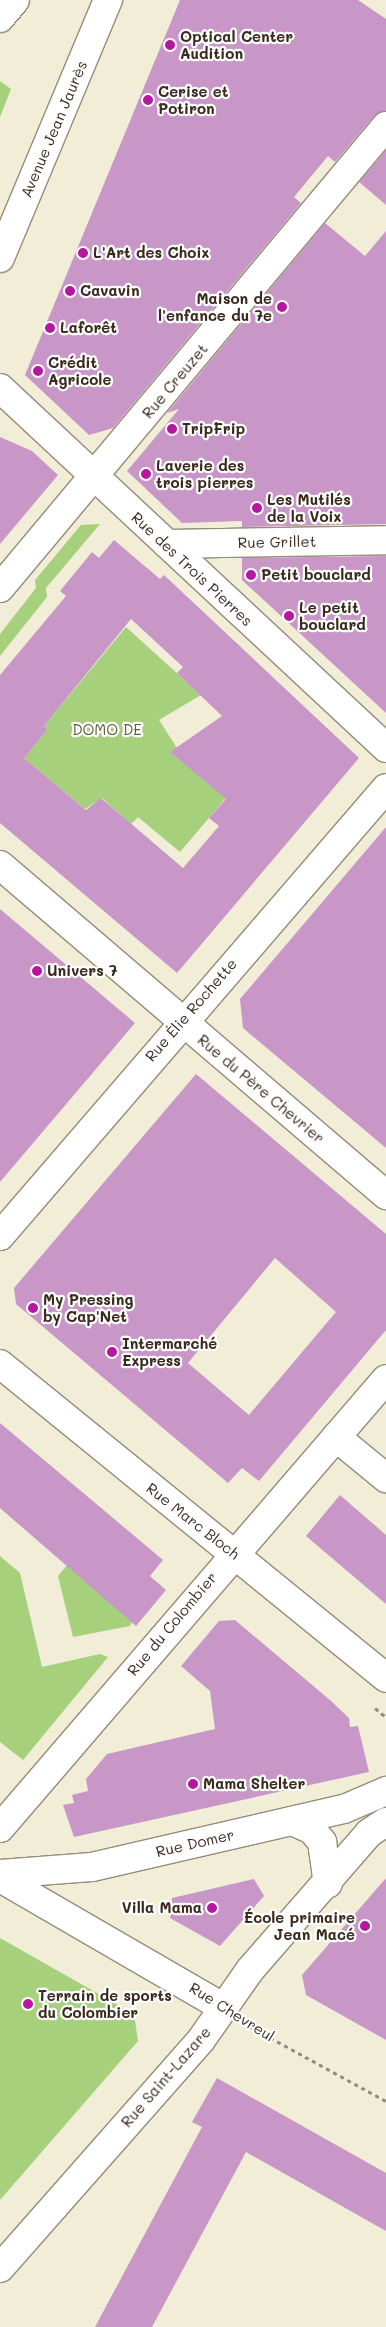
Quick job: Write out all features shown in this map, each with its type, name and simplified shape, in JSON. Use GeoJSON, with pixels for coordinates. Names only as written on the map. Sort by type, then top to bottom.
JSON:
{"type":"FeatureCollection","features":[{"type":"Feature","properties":{"kind":"street"},"geometry":{"type":"LineString","coordinates":[[0,18],[15,0]]}},
{"type":"Feature","properties":{"kind":"street","name":"Avenue Jean Jaurès"},"geometry":{"type":"LineString","coordinates":[[0,258],[108,0]]}},
{"type":"Feature","properties":{"kind":"street","name":"Rue Creuzet"},"geometry":{"type":"LineString","coordinates":[[0,588],[386,126]]}},
{"type":"Feature","properties":{"kind":"street","name":"Rue des Trois Pierres"},"geometry":{"type":"LineString","coordinates":[[0,388],[93,478],[167,544],[386,748]]}},
{"type":"Feature","properties":{"kind":"street","name":"Rue Grillet"},"geometry":{"type":"LineString","coordinates":[[167,544],[386,540]]}},
{"type":"Feature","properties":{"kind":"street","name":"Rue Élie Rochette"},"geometry":{"type":"LineString","coordinates":[[0,1236],[181,1021],[386,788]]}},
{"type":"Feature","properties":{"kind":"street","name":"Rue du Père Chevrier"},"geometry":{"type":"LineString","coordinates":[[0,865],[386,1195]]}},
{"type":"Feature","properties":{"kind":"street","name":"Rue Marc Bloch"},"geometry":{"type":"LineString","coordinates":[[0,1364],[386,1678]]}},
{"type":"Feature","properties":{"kind":"street","name":"Rue du Colombier"},"geometry":{"type":"LineString","coordinates":[[0,1828],[233,1554],[386,1379]]}},
{"type":"Feature","properties":{"kind":"street"},"geometry":{"type":"LineString","coordinates":[[336,1437],[386,1478]]}},
{"type":"Feature","properties":{"kind":"street","name":"Rue Domer"},"geometry":{"type":"LineString","coordinates":[[0,1874],[92,1867],[344,1809],[386,1791]]}},
{"type":"Feature","properties":{"kind":"street"},"geometry":{"type":"LineString","coordinates":[[292,1821],[312,1830],[322,1842],[328,1884]]}},
{"type":"Feature","properties":{"kind":"street","name":"Rue Saint-Lazare"},"geometry":{"type":"LineString","coordinates":[[0,2268],[224,2008],[250,1970],[328,1884],[369,1833],[386,1822]]}},
{"type":"Feature","properties":{"kind":"street","name":"Rue Chevreul"},"geometry":{"type":"LineString","coordinates":[[0,1878],[224,2008]]}},
{"type":"Feature","properties":{"kind":"path","name":"Rue Chevreul"},"geometry":{"type":"LineString","coordinates":[[224,2008],[386,2101]]}},
{"type":"Feature","properties":{"kind":"green space"},"geometry":{"type":"Polygon","coordinates":[[[0,81],[11,89],[0,117],[0,81]]]}},
{"type":"Feature","properties":{"kind":"green space"},"geometry":{"type":"Polygon","coordinates":[[[100,524],[46,588],[47,597],[0,656],[0,634],[36,588],[35,580],[81,525],[100,524]]]}},
{"type":"Feature","properties":{"kind":"green space","name":"DOMO DE"},"geometry":{"type":"Polygon","coordinates":[[[126,627],[201,695],[159,720],[177,748],[170,752],[226,798],[180,852],[138,817],[131,824],[102,798],[85,809],[24,758],[48,729],[44,726],[126,627]]]}},
{"type":"Feature","properties":{"kind":"green space"},"geometry":{"type":"Polygon","coordinates":[[[0,1556],[20,1573],[42,1667],[100,1654],[108,1657],[23,1760],[0,1742],[0,1556]]]}},
{"type":"Feature","properties":{"kind":"green space"},"geometry":{"type":"Polygon","coordinates":[[[67,1565],[132,1622],[130,1626],[73,1637],[58,1576],[67,1565]]]}},
{"type":"Feature","properties":{"kind":"green space"},"geometry":{"type":"Polygon","coordinates":[[[0,1938],[134,2014],[138,2041],[0,2200],[0,1938]]]}},
{"type":"Feature","properties":{"kind":"building"},"geometry":{"type":"Polygon","coordinates":[[[180,0],[358,0],[386,19],[386,111],[374,116],[335,162],[328,156],[294,197],[301,203],[113,428],[89,435],[25,375],[180,0]]]}},
{"type":"Feature","properties":{"kind":"building"},"geometry":{"type":"Polygon","coordinates":[[[386,150],[386,205],[359,182],[386,150]]]}},
{"type":"Feature","properties":{"kind":"building"},"geometry":{"type":"Polygon","coordinates":[[[325,223],[365,256],[386,231],[386,524],[242,527],[242,521],[182,523],[127,471],[179,409],[167,413],[325,223]]]}},
{"type":"Feature","properties":{"kind":"building"},"geometry":{"type":"Polygon","coordinates":[[[0,437],[32,451],[58,475],[0,544],[0,437]]]}},
{"type":"Feature","properties":{"kind":"building"},"geometry":{"type":"Polygon","coordinates":[[[114,540],[160,579],[164,575],[359,758],[177,973],[0,823],[0,675],[66,596],[60,591],[92,552],[99,558],[114,540]],[[131,619],[44,726],[48,729],[24,758],[86,810],[101,798],[183,868],[219,826],[209,818],[226,799],[170,752],[222,716],[177,673],[183,667],[131,619]]]}},
{"type":"Feature","properties":{"kind":"building"},"geometry":{"type":"Polygon","coordinates":[[[386,556],[386,713],[242,580],[242,558],[386,556]]]}},
{"type":"Feature","properties":{"kind":"building"},"geometry":{"type":"Polygon","coordinates":[[[386,827],[386,1148],[243,1028],[240,999],[386,827]]]}},
{"type":"Feature","properties":{"kind":"building"},"geometry":{"type":"Polygon","coordinates":[[[0,909],[135,1023],[0,1182],[0,909]]]}},
{"type":"Feature","properties":{"kind":"building"},"geometry":{"type":"Polygon","coordinates":[[[196,1074],[386,1234],[386,1330],[259,1481],[242,1468],[228,1483],[16,1304],[14,1288],[196,1074]],[[275,1258],[188,1363],[249,1415],[336,1312],[275,1258]]]}},
{"type":"Feature","properties":{"kind":"building"},"geometry":{"type":"Polygon","coordinates":[[[0,1423],[163,1560],[150,1576],[166,1590],[136,1626],[0,1508],[0,1423]]]}},
{"type":"Feature","properties":{"kind":"building"},"geometry":{"type":"Polygon","coordinates":[[[340,1495],[386,1535],[386,1604],[306,1536],[340,1495]]]}},
{"type":"Feature","properties":{"kind":"building"},"geometry":{"type":"Polygon","coordinates":[[[235,1620],[330,1700],[349,1718],[350,1727],[358,1726],[369,1772],[74,1837],[63,1805],[74,1803],[72,1795],[88,1791],[86,1779],[107,1754],[215,1729],[210,1691],[181,1666],[219,1621],[235,1620]]]}},
{"type":"Feature","properties":{"kind":"building","name":"École primaire Jean Macé"},"geometry":{"type":"Polygon","coordinates":[[[386,1878],[386,2040],[306,1995],[302,1975],[386,1878]]]}},
{"type":"Feature","properties":{"kind":"building","name":"Villa Mama"},"geometry":{"type":"Polygon","coordinates":[[[254,1879],[264,1896],[220,1946],[170,1918],[172,1898],[254,1879]]]}},
{"type":"Feature","properties":{"kind":"building"},"geometry":{"type":"Polygon","coordinates":[[[217,2078],[386,2173],[386,2231],[246,2152],[152,2327],[95,2327],[202,2127],[192,2122],[217,2078]]]}},
{"type":"Feature","properties":{"kind":"place","name":"Optical Center Audition"},"geometry":{"type":"Point","coordinates":[170,45]}},
{"type":"Feature","properties":{"kind":"place","name":"Cerise et Potiron"},"geometry":{"type":"Point","coordinates":[148,100]}},
{"type":"Feature","properties":{"kind":"place","name":"L'Art des Choix"},"geometry":{"type":"Point","coordinates":[83,253]}},
{"type":"Feature","properties":{"kind":"place","name":"Cavavin"},"geometry":{"type":"Point","coordinates":[70,291]}},
{"type":"Feature","properties":{"kind":"place","name":"Maison de l'enfance du 7e"},"geometry":{"type":"Point","coordinates":[282,307]}},
{"type":"Feature","properties":{"kind":"place","name":"Laforêt"},"geometry":{"type":"Point","coordinates":[50,328]}},
{"type":"Feature","properties":{"kind":"place","name":"Crédit Agricole"},"geometry":{"type":"Point","coordinates":[38,371]}},
{"type":"Feature","properties":{"kind":"place","name":"TripFrip"},"geometry":{"type":"Point","coordinates":[172,429]}},
{"type":"Feature","properties":{"kind":"place","name":"Laverie des trois pierres"},"geometry":{"type":"Point","coordinates":[146,474]}},
{"type":"Feature","properties":{"kind":"place","name":"Les Mutilés de la Voix"},"geometry":{"type":"Point","coordinates":[257,508]}},
{"type":"Feature","properties":{"kind":"place","name":"Petit bouclard"},"geometry":{"type":"Point","coordinates":[251,575]}},
{"type":"Feature","properties":{"kind":"place","name":"Le petit bouclard"},"geometry":{"type":"Point","coordinates":[289,616]}},
{"type":"Feature","properties":{"kind":"place","name":"Univers 7"},"geometry":{"type":"Point","coordinates":[37,971]}},
{"type":"Feature","properties":{"kind":"place","name":"My Pressing by Cap'Net"},"geometry":{"type":"Point","coordinates":[33,1308]}},
{"type":"Feature","properties":{"kind":"place","name":"Intermarché Express"},"geometry":{"type":"Point","coordinates":[112,1352]}},
{"type":"Feature","properties":{"kind":"place","name":"Mama Shelter"},"geometry":{"type":"Point","coordinates":[193,1784]}},
{"type":"Feature","properties":{"kind":"place","name":"Villa Mama"},"geometry":{"type":"Point","coordinates":[212,1908]}},
{"type":"Feature","properties":{"kind":"place","name":"École primaire Jean Macé"},"geometry":{"type":"Point","coordinates":[365,1926]}},
{"type":"Feature","properties":{"kind":"place","name":"Terrain de sports du Colombier"},"geometry":{"type":"Point","coordinates":[28,2004]}}]}
